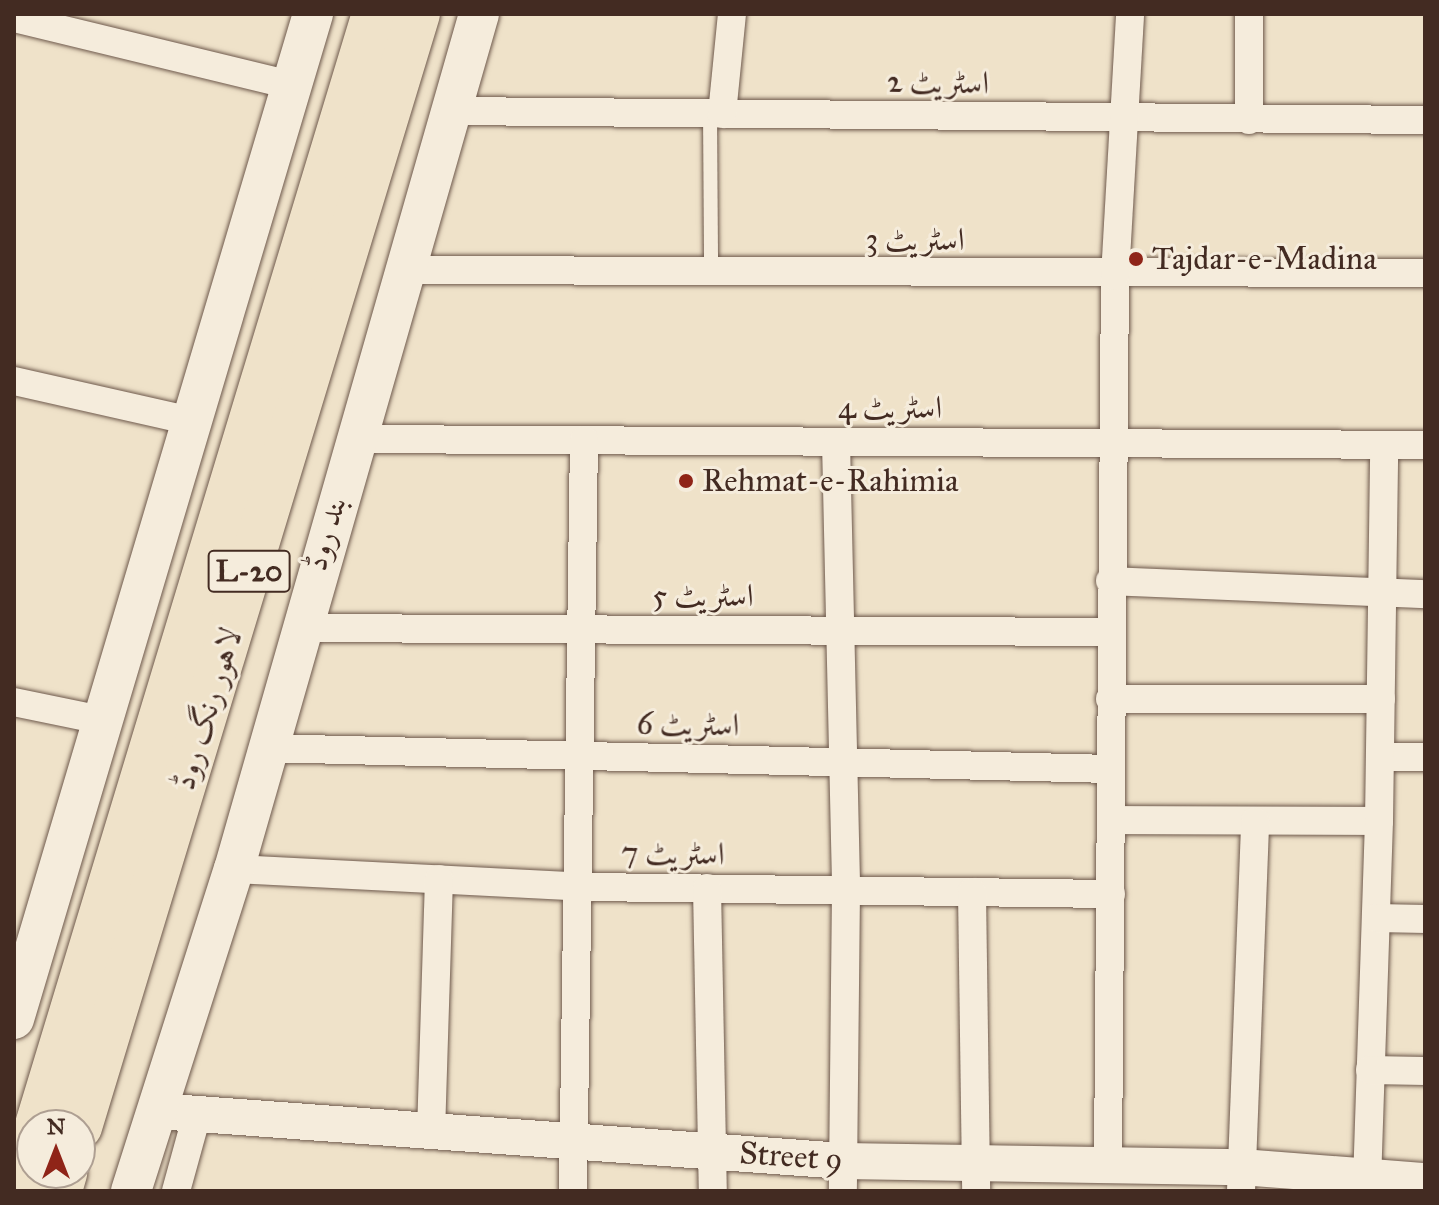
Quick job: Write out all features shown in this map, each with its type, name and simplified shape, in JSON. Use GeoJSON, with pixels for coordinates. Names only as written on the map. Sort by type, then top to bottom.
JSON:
{"type":"FeatureCollection","features":[{"type":"Feature","properties":{"kind":"highway","name":"لاہور رنگ روڈ"},"geometry":{"type":"LineString","coordinates":[[42,1109],[374,14]]}},
{"type":"Feature","properties":{"kind":"highway","name":"لاہور رنگ روڈ"},"geometry":{"type":"LineString","coordinates":[[85,1109],[418,14]]}},
{"type":"Feature","properties":{"kind":"main road"},"geometry":{"type":"LineString","coordinates":[[14,1019],[313,14]]}},
{"type":"Feature","properties":{"kind":"main road","name":"بند روڈ"},"geometry":{"type":"LineString","coordinates":[[131,1191],[234,869],[298,628],[479,14]]}},
{"type":"Feature","properties":{"kind":"street"},"geometry":{"type":"LineString","coordinates":[[716,114],[732,14]]}},
{"type":"Feature","properties":{"kind":"street"},"geometry":{"type":"LineString","coordinates":[[1108,1165],[1111,894],[1109,632],[1115,276],[1130,14]]}},
{"type":"Feature","properties":{"kind":"street"},"geometry":{"type":"LineString","coordinates":[[1249,14],[1249,120]]}},
{"type":"Feature","properties":{"kind":"street"},"geometry":{"type":"LineString","coordinates":[[14,18],[292,85]]}},
{"type":"Feature","properties":{"kind":"street","name":"اسٹریٹ 2"},"geometry":{"type":"LineString","coordinates":[[451,111],[1425,120]]}},
{"type":"Feature","properties":{"kind":"street","name":"اسٹریٹ 3"},"geometry":{"type":"LineString","coordinates":[[404,270],[1115,276],[1425,273]]}},
{"type":"Feature","properties":{"kind":"street"},"geometry":{"type":"LineString","coordinates":[[14,381],[191,421]]}},
{"type":"Feature","properties":{"kind":"street","name":"اسٹریٹ 4"},"geometry":{"type":"LineString","coordinates":[[354,439],[1425,445]]}},
{"type":"Feature","properties":{"kind":"street"},"geometry":{"type":"LineString","coordinates":[[573,1191],[575,756],[584,440]]}},
{"type":"Feature","properties":{"kind":"street"},"geometry":{"type":"LineString","coordinates":[[836,442],[840,762],[846,890],[843,1176]]}},
{"type":"Feature","properties":{"kind":"street"},"geometry":{"type":"LineString","coordinates":[[1367,1177],[1377,918],[1384,445]]}},
{"type":"Feature","properties":{"kind":"street"},"geometry":{"type":"LineString","coordinates":[[1110,581],[1425,594]]}},
{"type":"Feature","properties":{"kind":"street","name":"اسٹریٹ 5"},"geometry":{"type":"LineString","coordinates":[[298,628],[1109,632]]}},
{"type":"Feature","properties":{"kind":"street"},"geometry":{"type":"LineString","coordinates":[[1110,699],[1381,699]]}},
{"type":"Feature","properties":{"kind":"street"},"geometry":{"type":"LineString","coordinates":[[14,702],[102,720]]}},
{"type":"Feature","properties":{"kind":"street","name":"اسٹریٹ 6"},"geometry":{"type":"LineString","coordinates":[[264,748],[1111,769]]}},
{"type":"Feature","properties":{"kind":"street"},"geometry":{"type":"LineString","coordinates":[[1380,757],[1425,757]]}},
{"type":"Feature","properties":{"kind":"street"},"geometry":{"type":"LineString","coordinates":[[1111,820],[1379,821]]}},
{"type":"Feature","properties":{"kind":"street"},"geometry":{"type":"LineString","coordinates":[[1241,1179],[1255,821]]}},
{"type":"Feature","properties":{"kind":"street","name":"اسٹریٹ 7"},"geometry":{"type":"LineString","coordinates":[[234,869],[575,886],[1111,894]]}},
{"type":"Feature","properties":{"kind":"street"},"geometry":{"type":"LineString","coordinates":[[431,1133],[439,879]]}},
{"type":"Feature","properties":{"kind":"street"},"geometry":{"type":"LineString","coordinates":[[707,888],[713,1191]]}},
{"type":"Feature","properties":{"kind":"street"},"geometry":{"type":"LineString","coordinates":[[972,892],[976,1177]]}},
{"type":"Feature","properties":{"kind":"street"},"geometry":{"type":"LineString","coordinates":[[1377,918],[1425,919]]}},
{"type":"Feature","properties":{"kind":"street"},"geometry":{"type":"LineString","coordinates":[[1370,1070],[1425,1071]]}},
{"type":"Feature","properties":{"kind":"street","name":"Street 9"},"geometry":{"type":"LineString","coordinates":[[157,1111],[713,1152],[843,1176],[976,1177],[1108,1165],[1241,1179],[1367,1177],[1425,1181]]}},
{"type":"Feature","properties":{"kind":"street"},"geometry":{"type":"LineString","coordinates":[[176,1191],[197,1115]]}},
{"type":"Feature","properties":{"kind":"lane"},"geometry":{"type":"LineString","coordinates":[[711,272],[716,114]]}},
{"type":"Feature","properties":{"kind":"place","name":"Tajdar-e-Madina"},"geometry":{"type":"Point","coordinates":[1136,259]}},
{"type":"Feature","properties":{"kind":"place","name":"Rehmat-e-Rahimia"},"geometry":{"type":"Point","coordinates":[686,481]}}]}
